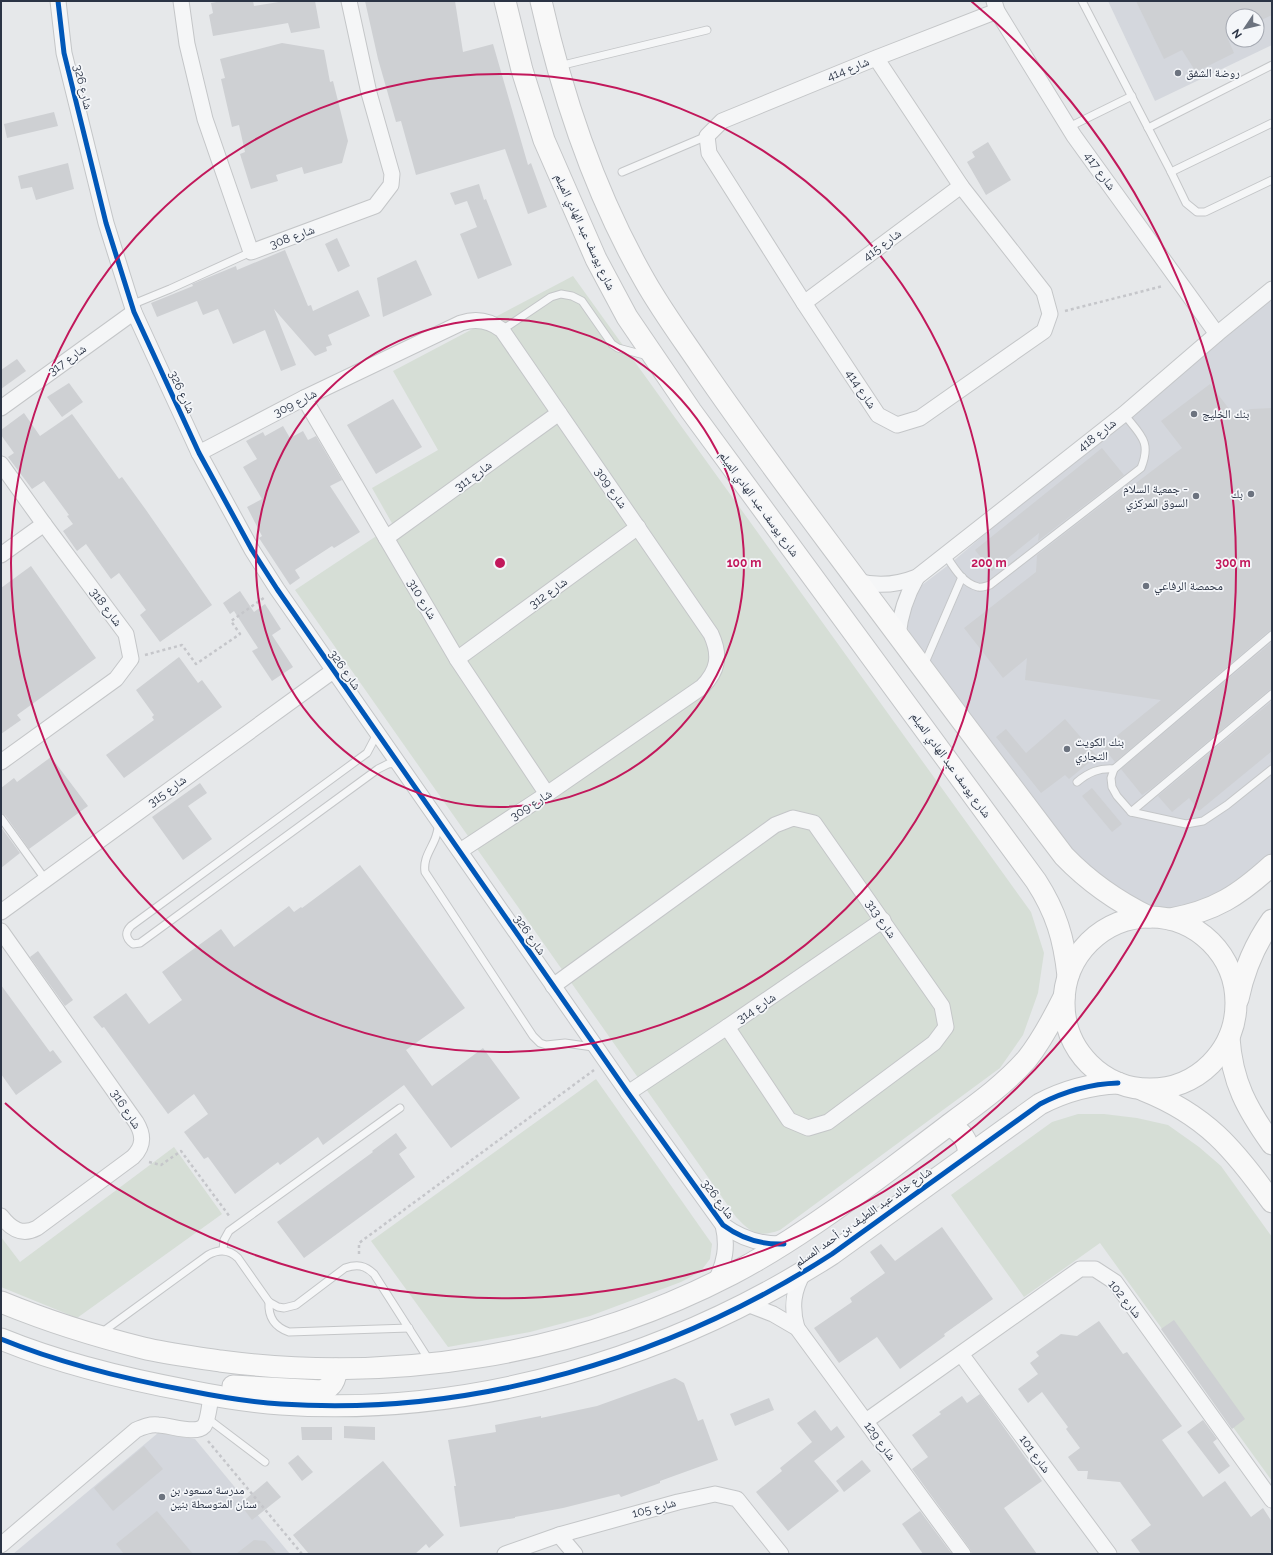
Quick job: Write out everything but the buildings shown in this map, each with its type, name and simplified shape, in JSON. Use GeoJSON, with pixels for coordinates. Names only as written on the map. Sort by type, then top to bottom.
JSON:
{"type":"FeatureCollection","features":[{"type":"Feature","properties":{"kind":"street","name":"شارع 326"},"geometry":{"type":"LineString","coordinates":[[58,1],[64,53],[106,223],[133,309],[199,453],[252,550],[333,671],[606,1062],[723,1225],[731,1231],[750,1240],[767,1244],[784,1244]]}},
{"type":"Feature","properties":{"kind":"street"},"geometry":{"type":"LineString","coordinates":[[181,1],[188,44],[205,119],[251,252]]}},
{"type":"Feature","properties":{"kind":"street","name":"شارع 308"},"geometry":{"type":"LineString","coordinates":[[251,252],[374,206],[391,186],[392,174],[369,93],[349,1]]}},
{"type":"Feature","properties":{"kind":"street","name":"شارع يوسف عبد الهادي الميلم"},"geometry":{"type":"LineString","coordinates":[[504,1],[522,70],[544,140],[596,259],[628,317],[691,412],[1036,880],[1056,916],[1062,936],[1068,976]]}},
{"type":"Feature","properties":{"kind":"street"},"geometry":{"type":"LineString","coordinates":[[541,1],[557,66],[573,119],[600,189],[622,236],[658,304],[723,398],[857,581],[1064,856],[1079,872],[1096,886],[1131,908],[1149,917]]}},
{"type":"Feature","properties":{"kind":"street","name":"شارع 414"},"geometry":{"type":"LineString","coordinates":[[876,58],[961,186],[1044,292],[1050,314],[1044,331],[920,418],[896,425],[878,414],[804,303],[709,153],[707,136],[722,121],[876,58],[996,6]]}},
{"type":"Feature","properties":{"kind":"street","name":"شارع 417"},"geometry":{"type":"LineString","coordinates":[[996,6],[1069,127],[1217,334]]}},
{"type":"Feature","properties":{"kind":"street"},"geometry":{"type":"LineString","coordinates":[[544,140],[563,173],[615,279],[618,283],[627,286],[644,279]]}},
{"type":"Feature","properties":{"kind":"street","name":"شارع 415"},"geometry":{"type":"LineString","coordinates":[[804,303],[961,186]]}},
{"type":"Feature","properties":{"kind":"street","name":"شارع 418"},"geometry":{"type":"LineString","coordinates":[[898,636],[902,611],[917,577],[944,554],[1124,414],[1272,289]]}},
{"type":"Feature","properties":{"kind":"street"},"geometry":{"type":"LineString","coordinates":[[628,317],[636,307],[647,303],[658,304]]}},
{"type":"Feature","properties":{"kind":"street","name":"شارع 317"},"geometry":{"type":"LineString","coordinates":[[1,408],[133,309]]}},
{"type":"Feature","properties":{"kind":"street","name":"شارع 309"},"geometry":{"type":"LineString","coordinates":[[199,453],[304,398],[461,323],[475,320],[490,322],[502,330],[711,634],[717,653],[714,672],[702,687],[548,794],[460,851]]}},
{"type":"Feature","properties":{"kind":"street","name":"شارع 310"},"geometry":{"type":"LineString","coordinates":[[304,398],[457,659],[548,794]]}},
{"type":"Feature","properties":{"kind":"street","name":"شارع 311"},"geometry":{"type":"LineString","coordinates":[[386,538],[559,413]]}},
{"type":"Feature","properties":{"kind":"street","name":"شارع 318"},"geometry":{"type":"LineString","coordinates":[[1,464],[126,634],[130,659]]}},
{"type":"Feature","properties":{"kind":"street"},"geometry":{"type":"LineString","coordinates":[[1,555],[44,524]]}},
{"type":"Feature","properties":{"kind":"street","name":"شارع 312"},"geometry":{"type":"LineString","coordinates":[[457,659],[638,528]]}},
{"type":"Feature","properties":{"kind":"street","name":"شارع 418"},"geometry":{"type":"LineString","coordinates":[[857,581],[867,584],[888,584],[898,583],[917,577]]}},
{"type":"Feature","properties":{"kind":"street"},"geometry":{"type":"LineString","coordinates":[[1,762],[116,679],[130,659]]}},
{"type":"Feature","properties":{"kind":"street","name":"شارع 315"},"geometry":{"type":"LineString","coordinates":[[1,912],[333,671]]}},
{"type":"Feature","properties":{"kind":"street","name":"شارع 313"},"geometry":{"type":"LineString","coordinates":[[553,986],[775,825],[793,818],[814,823],[942,1006],[946,1027],[934,1044],[828,1122],[808,1128],[789,1120],[727,1027]]}},
{"type":"Feature","properties":{"kind":"street"},"geometry":{"type":"LineString","coordinates":[[1170,919],[1187,916],[1220,904],[1243,890],[1272,865]]}},
{"type":"Feature","properties":{"kind":"street"},"geometry":{"type":"LineString","coordinates":[[1237,1005],[1234,986],[1228,967],[1218,951],[1205,937],[1189,926],[1170,919],[1149,917],[1128,919],[1108,927],[1091,940],[1077,956],[1068,976],[1064,997],[1065,1019],[1071,1039],[1083,1058],[1099,1073],[1118,1083],[1160,1097],[1180,1107],[1198,1120],[1216,1134],[1246,1167],[1272,1201]]}},
{"type":"Feature","properties":{"kind":"street","name":"شارع 314"},"geometry":{"type":"LineString","coordinates":[[628,1093],[883,920]]}},
{"type":"Feature","properties":{"kind":"street"},"geometry":{"type":"LineString","coordinates":[[1139,1089],[1161,1089],[1182,1084],[1201,1073],[1217,1057],[1229,1038],[1242,983],[1249,961],[1259,940],[1272,920]]}},
{"type":"Feature","properties":{"kind":"street","name":"شارع 316"},"geometry":{"type":"LineString","coordinates":[[1,931],[136,1122],[142,1133],[141,1146],[133,1157],[32,1230],[26,1232],[14,1230],[1,1216]]}},
{"type":"Feature","properties":{"kind":"street","name":"شارع خالد عبد اللطيف بن أحمد المسلم"},"geometry":{"type":"LineString","coordinates":[[1,1302],[38,1317],[145,1349],[248,1364],[336,1369],[431,1364],[478,1357],[518,1349],[589,1331],[665,1305],[715,1282],[766,1255],[824,1218],[998,1088],[1027,1058],[1041,1039],[1064,997]]}},
{"type":"Feature","properties":{"kind":"street"},"geometry":{"type":"LineString","coordinates":[[1229,1038],[1233,1071],[1238,1086],[1252,1116],[1272,1144]]}},
{"type":"Feature","properties":{"kind":"street","name":"شارع خالد عبد اللطيف بن أحمد المسلم"},"geometry":{"type":"LineString","coordinates":[[1,1340],[68,1363],[143,1383],[247,1401],[316,1406],[409,1402],[461,1396],[536,1381],[611,1360],[687,1331],[747,1304],[804,1272],[859,1235],[1040,1104],[1055,1096],[1087,1086],[1118,1083]]}},
{"type":"Feature","properties":{"kind":"street"},"geometry":{"type":"LineString","coordinates":[[949,1125],[960,1132],[964,1137],[967,1143],[969,1155]]}},
{"type":"Feature","properties":{"kind":"street","name":"شارع 326"},"geometry":{"type":"LineString","coordinates":[[715,1282],[720,1273],[725,1254],[725,1234],[723,1225]]}},
{"type":"Feature","properties":{"kind":"street","name":"شارع 102"},"geometry":{"type":"LineString","coordinates":[[866,1421],[1080,1269],[1095,1269],[1115,1282],[1272,1500]]}},
{"type":"Feature","properties":{"kind":"street","name":"شارع 129"},"geometry":{"type":"LineString","coordinates":[[797,1328],[793,1309],[793,1299],[795,1289],[804,1272]]}},
{"type":"Feature","properties":{"kind":"street","name":"شارع 129"},"geometry":{"type":"LineString","coordinates":[[747,1304],[773,1314],[797,1328],[963,1554]]}},
{"type":"Feature","properties":{"kind":"street","name":"شارع 101"},"geometry":{"type":"LineString","coordinates":[[961,1354],[1109,1554]]}},
{"type":"Feature","properties":{"kind":"street"},"geometry":{"type":"LineString","coordinates":[[143,1383],[176,1382],[322,1391],[332,1385],[335,1380],[336,1369]]}},
{"type":"Feature","properties":{"kind":"street"},"geometry":{"type":"LineString","coordinates":[[1,1545],[136,1430],[158,1425],[195,1430],[202,1424],[211,1395]]}},
{"type":"Feature","properties":{"kind":"street","name":"شارع 105"},"geometry":{"type":"LineString","coordinates":[[505,1554],[559,1535],[678,1502],[715,1494],[737,1499],[781,1554]]}},
{"type":"Feature","properties":{"kind":"street"},"geometry":{"type":"LineString","coordinates":[[559,1535],[575,1554]]}},
{"type":"Feature","properties":{"kind":"lane"},"geometry":{"type":"LineString","coordinates":[[1082,1],[1186,203],[1197,212],[1205,212],[1272,180]]}},
{"type":"Feature","properties":{"kind":"lane"},"geometry":{"type":"LineString","coordinates":[[557,66],[706,30]]}},
{"type":"Feature","properties":{"kind":"lane"},"geometry":{"type":"LineString","coordinates":[[1148,128],[1272,65]]}},
{"type":"Feature","properties":{"kind":"lane"},"geometry":{"type":"LineString","coordinates":[[1069,127],[1132,96]]}},
{"type":"Feature","properties":{"kind":"lane"},"geometry":{"type":"LineString","coordinates":[[1171,172],[1272,123]]}},
{"type":"Feature","properties":{"kind":"lane"},"geometry":{"type":"LineString","coordinates":[[622,172],[707,136]]}},
{"type":"Feature","properties":{"kind":"lane"},"geometry":{"type":"LineString","coordinates":[[133,309],[170,289],[251,252]]}},
{"type":"Feature","properties":{"kind":"lane"},"geometry":{"type":"LineString","coordinates":[[502,330],[551,297],[561,294],[572,296],[582,301],[612,344],[618,348],[654,357]]}},
{"type":"Feature","properties":{"kind":"lane"},"geometry":{"type":"LineString","coordinates":[[944,554],[962,577],[969,583],[979,587],[990,585],[1141,468],[1147,450],[1144,440],[1124,414]]}},
{"type":"Feature","properties":{"kind":"lane"},"geometry":{"type":"LineString","coordinates":[[922,669],[962,577]]}},
{"type":"Feature","properties":{"kind":"lane"},"geometry":{"type":"LineString","coordinates":[[1272,635],[1114,769],[1110,778],[1112,787],[1117,796],[1131,812],[1186,824],[1203,821],[1227,805],[1272,769]]}},
{"type":"Feature","properties":{"kind":"lane"},"geometry":{"type":"LineString","coordinates":[[1131,812],[1272,694]]}},
{"type":"Feature","properties":{"kind":"lane"},"geometry":{"type":"LineString","coordinates":[[377,734],[367,752],[131,926],[127,930],[126,934],[129,941],[132,944],[140,943],[378,769],[388,764],[398,763]]}},
{"type":"Feature","properties":{"kind":"lane"},"geometry":{"type":"LineString","coordinates":[[1077,782],[1090,772],[1114,769]]}},
{"type":"Feature","properties":{"kind":"lane"},"geometry":{"type":"LineString","coordinates":[[1,818],[45,880]]}},
{"type":"Feature","properties":{"kind":"lane"},"geometry":{"type":"LineString","coordinates":[[439,821],[436,837],[426,857],[424,866],[425,872],[534,1036],[540,1043],[565,1043],[596,1047]]}},
{"type":"Feature","properties":{"kind":"lane"},"geometry":{"type":"LineString","coordinates":[[223,1250],[226,1235],[237,1226],[400,1108]]}},
{"type":"Feature","properties":{"kind":"lane"},"geometry":{"type":"LineString","coordinates":[[98,1335],[208,1255],[223,1250],[234,1254],[238,1258],[269,1302],[278,1307],[284,1308],[296,1305],[345,1268],[358,1265],[364,1267],[374,1274],[431,1364]]}},
{"type":"Feature","properties":{"kind":"lane"},"geometry":{"type":"LineString","coordinates":[[269,1302],[272,1320],[276,1325],[289,1332],[409,1328]]}},
{"type":"Feature","properties":{"kind":"lane"},"geometry":{"type":"LineString","coordinates":[[202,1424],[266,1462]]}},
{"type":"Feature","properties":{"kind":"path"},"geometry":{"type":"LineString","coordinates":[[1050,314],[1179,282]]}},
{"type":"Feature","properties":{"kind":"path"},"geometry":{"type":"LineString","coordinates":[[130,659],[182,645],[196,664],[240,634],[231,621],[277,589]]}},
{"type":"Feature","properties":{"kind":"path"},"geometry":{"type":"LineString","coordinates":[[358,1265],[359,1243],[606,1062]]}},
{"type":"Feature","properties":{"kind":"path"},"geometry":{"type":"LineString","coordinates":[[133,1157],[161,1165],[181,1151],[237,1226]]}},
{"type":"Feature","properties":{"kind":"path"},"geometry":{"type":"LineString","coordinates":[[202,1424],[302,1554]]}},
{"type":"Feature","properties":{"kind":"shaded area","name":"روضة الشفق"},"geometry":{"type":"Polygon","coordinates":[[[1108,1],[1272,1],[1272,45],[1155,101],[1108,1]]]}},
{"type":"Feature","properties":{"kind":"shaded area"},"geometry":{"type":"Polygon","coordinates":[[[573,276],[1031,912],[1044,953],[1038,993],[1023,1035],[1000,1068],[780,1230],[766,1234],[760,1234],[751,1230],[736,1217],[295,590],[393,525],[372,488],[438,450],[393,371],[573,276]]]}},
{"type":"Feature","properties":{"kind":"shaded area"},"geometry":{"type":"Polygon","coordinates":[[[1272,289],[1272,859],[1198,908],[1159,909],[1125,896],[1079,860],[912,638],[907,627],[909,600],[918,588],[951,563],[1272,289]]]}},
{"type":"Feature","properties":{"kind":"shaded area"},"geometry":{"type":"Polygon","coordinates":[[[596,1079],[712,1244],[710,1259],[700,1272],[681,1282],[590,1316],[530,1332],[448,1347],[371,1241],[596,1079]]]}},
{"type":"Feature","properties":{"kind":"shaded area"},"geometry":{"type":"Polygon","coordinates":[[[1078,1114],[1104,1114],[1137,1118],[1168,1125],[1199,1147],[1221,1166],[1272,1237],[1272,1481],[1100,1243],[1024,1297],[951,1195],[1052,1122],[1078,1114]]]}},
{"type":"Feature","properties":{"kind":"shaded area"},"geometry":{"type":"Polygon","coordinates":[[[174,1147],[222,1214],[77,1318],[1,1287],[1,1237],[20,1262],[174,1147]]]}},
{"type":"Feature","properties":{"kind":"shaded area","name":"مدرسة مسعود بن سنان المتوسطة بنين"},"geometry":{"type":"Polygon","coordinates":[[[158,1433],[195,1439],[290,1554],[13,1554],[158,1433]]]}},
{"type":"Feature","properties":{"kind":"cycle path"},"geometry":{"type":"LineString","coordinates":[[58,1],[64,53],[106,223],[134,312],[199,453],[252,550],[277,589],[628,1093],[723,1225],[737,1234],[752,1240],[784,1244]]}},
{"type":"Feature","properties":{"kind":"cycle path"},"geometry":{"type":"LineString","coordinates":[[1,1339],[47,1356],[118,1376],[201,1393],[258,1402],[353,1406],[425,1401],[497,1390],[568,1373],[638,1351],[705,1323],[770,1291],[832,1254],[1040,1104],[1059,1095],[1078,1089],[1118,1083]]}},
{"type":"Feature","properties":{"kind":"place","name":"روضة الشفق"},"geometry":{"type":"Point","coordinates":[1178,73]}},
{"type":"Feature","properties":{"kind":"place","name":"بنك الخليج"},"geometry":{"type":"Point","coordinates":[1194,414]}},
{"type":"Feature","properties":{"kind":"place","name":"بك"},"geometry":{"type":"Point","coordinates":[1251,494]}},
{"type":"Feature","properties":{"kind":"place","name":"جمعية السلام - السوق المركزي"},"geometry":{"type":"Point","coordinates":[1196,496]}},
{"type":"Feature","properties":{"kind":"place","name":"محمصة الرفاعي"},"geometry":{"type":"Point","coordinates":[1146,586]}},
{"type":"Feature","properties":{"kind":"place","name":"بنك الكويت التجاري"},"geometry":{"type":"Point","coordinates":[1067,749]}},
{"type":"Feature","properties":{"kind":"place","name":"مدرسة مسعود بن سنان المتوسطة بنين"},"geometry":{"type":"Point","coordinates":[162,1497]}}]}
